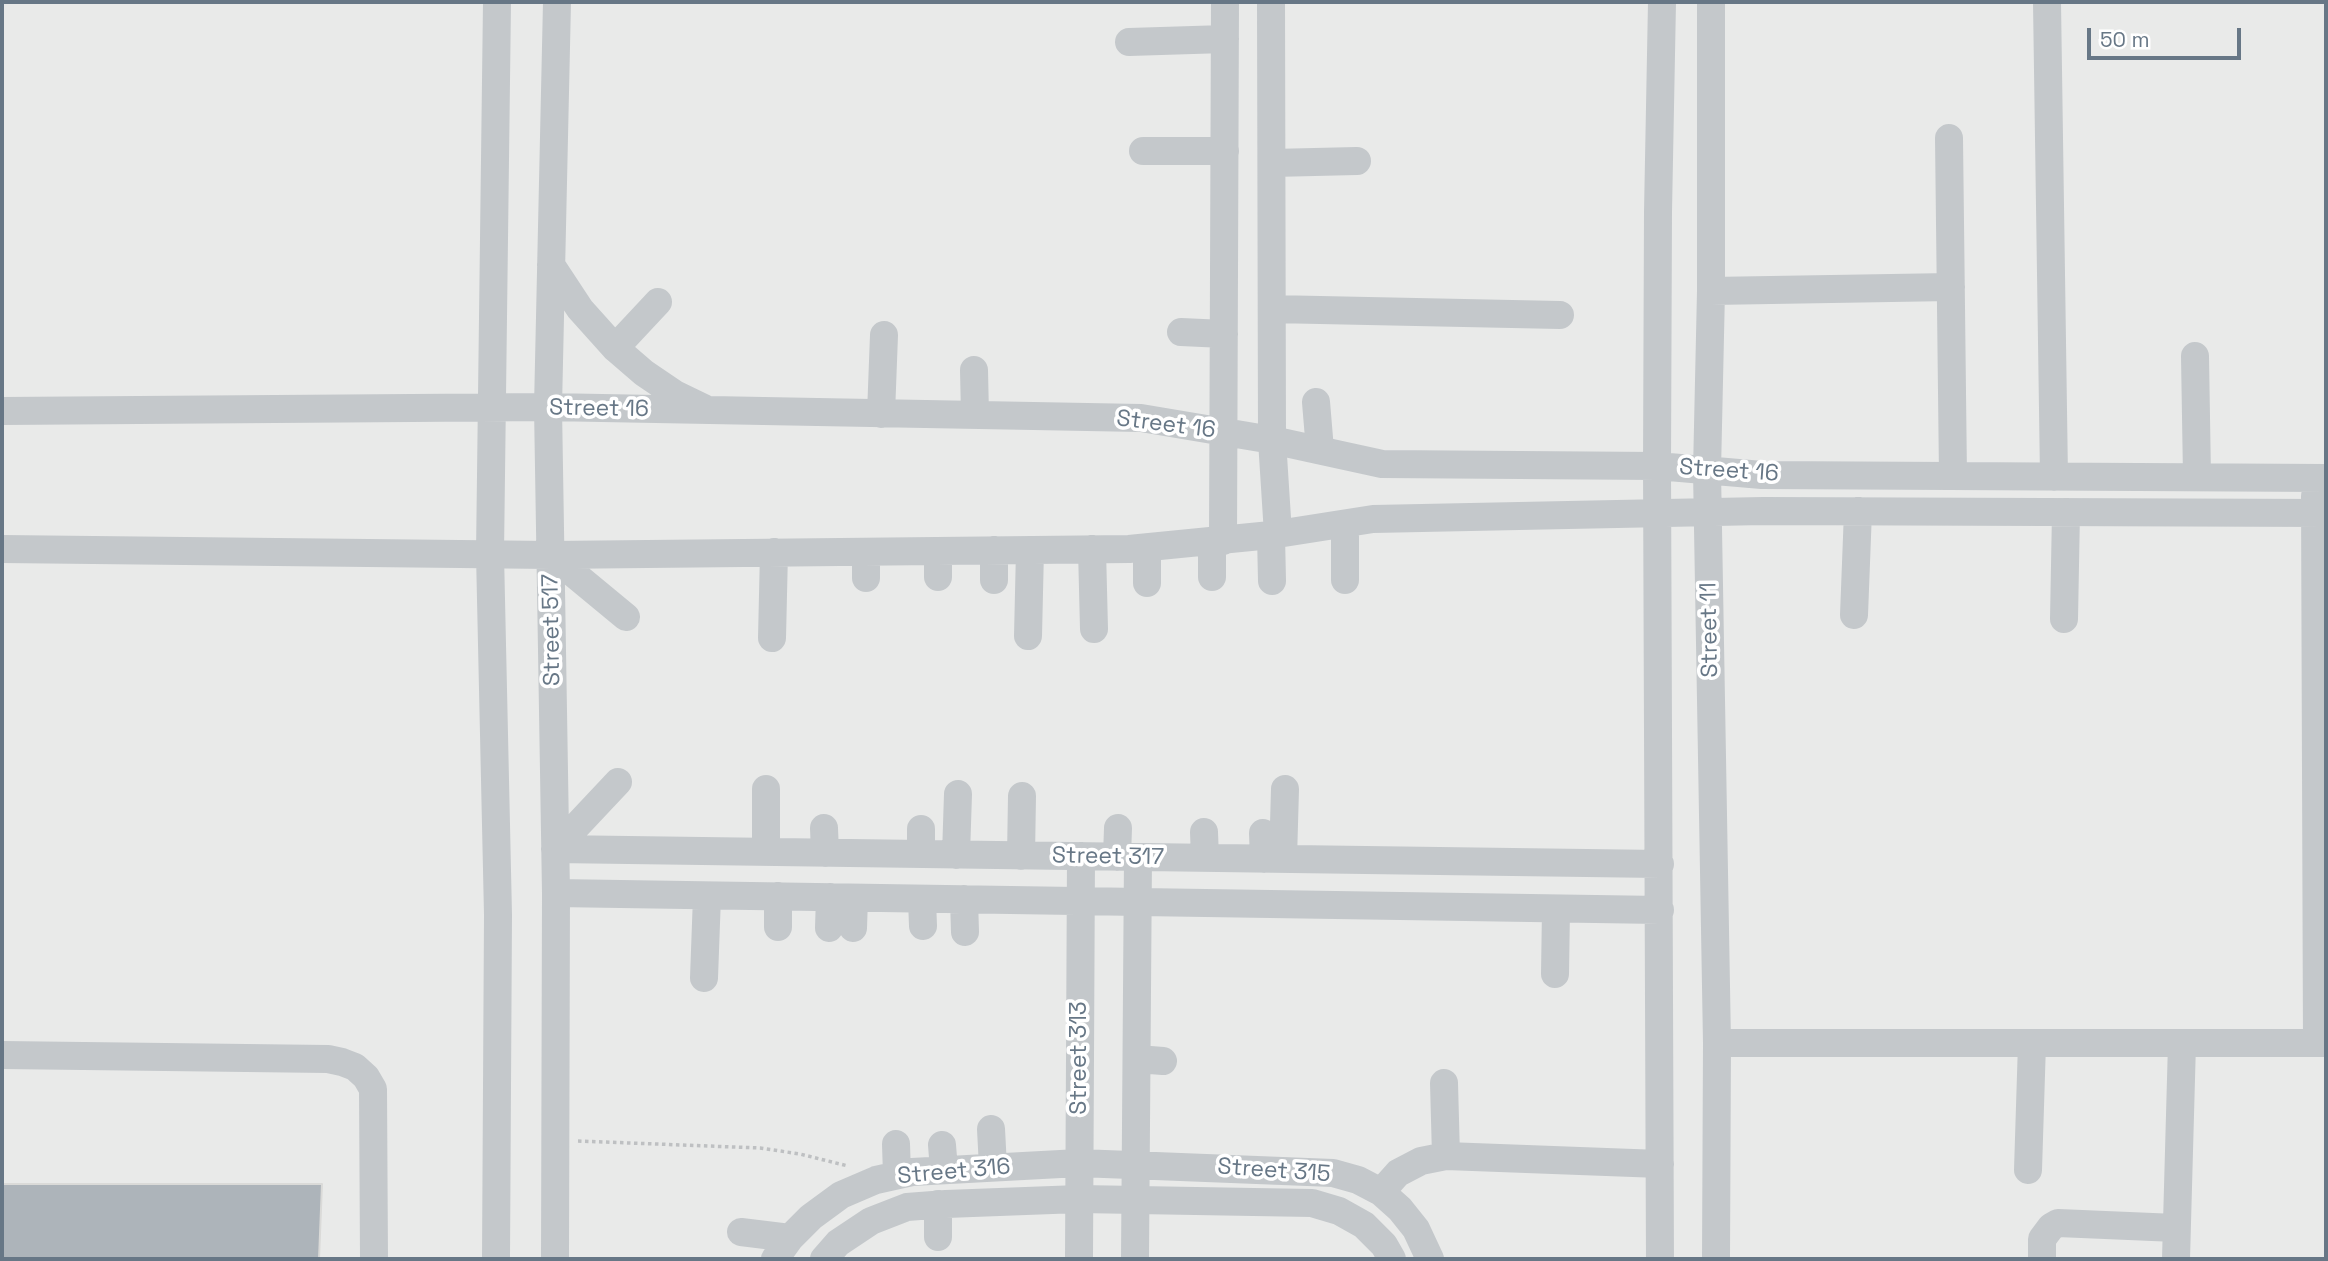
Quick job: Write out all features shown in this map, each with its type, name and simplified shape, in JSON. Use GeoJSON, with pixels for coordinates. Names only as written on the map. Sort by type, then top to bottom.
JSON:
{"type":"FeatureCollection","features":[{"type":"Feature","properties":{"kind":"street"},"geometry":{"type":"LineString","coordinates":[[496,1259],[498,915],[490,554],[498,2]]}},
{"type":"Feature","properties":{"kind":"street","name":"Street 517"},"geometry":{"type":"LineString","coordinates":[[555,1259],[556,893],[548,407],[556,2]]}},
{"type":"Feature","properties":{"kind":"street"},"geometry":{"type":"LineString","coordinates":[[1212,577],[1224,431],[1225,2]]}},
{"type":"Feature","properties":{"kind":"street"},"geometry":{"type":"LineString","coordinates":[[1271,2],[1272,581]]}},
{"type":"Feature","properties":{"kind":"street"},"geometry":{"type":"LineString","coordinates":[[1660,1259],[1657,466],[1662,2]]}},
{"type":"Feature","properties":{"kind":"street","name":"Street 11"},"geometry":{"type":"LineString","coordinates":[[1711,2],[1711,290],[1707,471],[1717,1043],[1716,1259]]}},
{"type":"Feature","properties":{"kind":"street"},"geometry":{"type":"LineString","coordinates":[[2047,2],[2054,477]]}},
{"type":"Feature","properties":{"kind":"street"},"geometry":{"type":"LineString","coordinates":[[1129,42],[1225,39]]}},
{"type":"Feature","properties":{"kind":"street"},"geometry":{"type":"LineString","coordinates":[[1949,138],[1953,477]]}},
{"type":"Feature","properties":{"kind":"street"},"geometry":{"type":"LineString","coordinates":[[1143,151],[1225,151]]}},
{"type":"Feature","properties":{"kind":"street"},"geometry":{"type":"LineString","coordinates":[[1272,163],[1357,161]]}},
{"type":"Feature","properties":{"kind":"street"},"geometry":{"type":"LineString","coordinates":[[551,264],[580,309],[615,348],[644,373],[709,411]]}},
{"type":"Feature","properties":{"kind":"street"},"geometry":{"type":"LineString","coordinates":[[1711,290],[1951,287]]}},
{"type":"Feature","properties":{"kind":"street"},"geometry":{"type":"LineString","coordinates":[[615,348],[658,302]]}},
{"type":"Feature","properties":{"kind":"street"},"geometry":{"type":"LineString","coordinates":[[1272,309],[1560,315]]}},
{"type":"Feature","properties":{"kind":"street"},"geometry":{"type":"LineString","coordinates":[[1181,332],[1224,334]]}},
{"type":"Feature","properties":{"kind":"street"},"geometry":{"type":"LineString","coordinates":[[881,414],[884,335]]}},
{"type":"Feature","properties":{"kind":"street"},"geometry":{"type":"LineString","coordinates":[[2195,356],[2197,477]]}},
{"type":"Feature","properties":{"kind":"street"},"geometry":{"type":"LineString","coordinates":[[974,370],[975,415]]}},
{"type":"Feature","properties":{"kind":"street"},"geometry":{"type":"LineString","coordinates":[[1316,402],[1320,450]]}},
{"type":"Feature","properties":{"kind":"street","name":"Street 16"},"geometry":{"type":"LineString","coordinates":[[2,411],[548,407],[1141,418],[1272,440],[1382,464],[1657,466],[1762,475],[2321,478]]}},
{"type":"Feature","properties":{"kind":"street"},"geometry":{"type":"LineString","coordinates":[[1717,1043],[2322,1043],[2321,478]]}},
{"type":"Feature","properties":{"kind":"street"},"geometry":{"type":"LineString","coordinates":[[1854,615],[1858,511]]}},
{"type":"Feature","properties":{"kind":"street","name":"Street 16"},"geometry":{"type":"LineString","coordinates":[[2,549],[551,555],[774,552],[811,564],[938,564],[994,550],[1147,548],[1274,534],[1373,519],[1858,511],[2321,513]]}},
{"type":"Feature","properties":{"kind":"street"},"geometry":{"type":"LineString","coordinates":[[2064,618],[2066,512]]}},
{"type":"Feature","properties":{"kind":"street"},"geometry":{"type":"LineString","coordinates":[[1345,580],[1346,524]]}},
{"type":"Feature","properties":{"kind":"street"},"geometry":{"type":"LineString","coordinates":[[1147,548],[1147,583]]}},
{"type":"Feature","properties":{"kind":"street"},"geometry":{"type":"LineString","coordinates":[[1092,549],[1094,629]]}},
{"type":"Feature","properties":{"kind":"street"},"geometry":{"type":"LineString","coordinates":[[994,550],[994,580]]}},
{"type":"Feature","properties":{"kind":"street"},"geometry":{"type":"LineString","coordinates":[[1028,636],[1030,550]]}},
{"type":"Feature","properties":{"kind":"street"},"geometry":{"type":"LineString","coordinates":[[772,638],[774,552]]}},
{"type":"Feature","properties":{"kind":"street"},"geometry":{"type":"LineString","coordinates":[[551,555],[626,617]]}},
{"type":"Feature","properties":{"kind":"street"},"geometry":{"type":"LineString","coordinates":[[555,849],[618,782]]}},
{"type":"Feature","properties":{"kind":"street"},"geometry":{"type":"LineString","coordinates":[[766,789],[766,852]]}},
{"type":"Feature","properties":{"kind":"street"},"geometry":{"type":"LineString","coordinates":[[1270,850],[1285,789]]}},
{"type":"Feature","properties":{"kind":"street"},"geometry":{"type":"LineString","coordinates":[[956,855],[958,793]]}},
{"type":"Feature","properties":{"kind":"street"},"geometry":{"type":"LineString","coordinates":[[1021,856],[1022,796]]}},
{"type":"Feature","properties":{"kind":"street"},"geometry":{"type":"LineString","coordinates":[[1118,828],[1138,902],[1150,1060],[1136,1164],[1135,1259]]}},
{"type":"Feature","properties":{"kind":"street","name":"Street 317"},"geometry":{"type":"LineString","coordinates":[[555,849],[766,852],[825,840],[921,841],[956,855],[1128,857],[1204,845],[1270,850],[1660,864]]}},
{"type":"Feature","properties":{"kind":"street","name":"Street 313"},"geometry":{"type":"LineString","coordinates":[[1079,1259],[1081,856]]}},
{"type":"Feature","properties":{"kind":"street","name":"Street 317"},"geometry":{"type":"LineString","coordinates":[[556,893],[842,898],[923,913],[964,900],[1660,910]]}},
{"type":"Feature","properties":{"kind":"street"},"geometry":{"type":"LineString","coordinates":[[704,978],[707,895]]}},
{"type":"Feature","properties":{"kind":"street"},"geometry":{"type":"LineString","coordinates":[[778,927],[779,897]]}},
{"type":"Feature","properties":{"kind":"street"},"geometry":{"type":"LineString","coordinates":[[841,928],[842,898]]}},
{"type":"Feature","properties":{"kind":"street"},"geometry":{"type":"LineString","coordinates":[[964,900],[965,932]]}},
{"type":"Feature","properties":{"kind":"street"},"geometry":{"type":"LineString","coordinates":[[1555,974],[1556,909]]}},
{"type":"Feature","properties":{"kind":"street"},"geometry":{"type":"LineString","coordinates":[[2028,1170],[2032,1043]]}},
{"type":"Feature","properties":{"kind":"street"},"geometry":{"type":"LineString","coordinates":[[2176,1259],[2182,1043]]}},
{"type":"Feature","properties":{"kind":"street"},"geometry":{"type":"LineString","coordinates":[[2,1055],[328,1059],[355,1068],[366,1077],[373,1089],[374,1259]]}},
{"type":"Feature","properties":{"kind":"street"},"geometry":{"type":"LineString","coordinates":[[1444,1083],[1446,1156]]}},
{"type":"Feature","properties":{"kind":"street"},"geometry":{"type":"LineString","coordinates":[[991,1129],[993,1167]]}},
{"type":"Feature","properties":{"kind":"street"},"geometry":{"type":"LineString","coordinates":[[886,1177],[896,1144]]}},
{"type":"Feature","properties":{"kind":"street"},"geometry":{"type":"LineString","coordinates":[[1381,1192],[1398,1174],[1421,1161],[1446,1156],[1660,1164]]}},
{"type":"Feature","properties":{"kind":"street","name":"Street 316"},"geometry":{"type":"LineString","coordinates":[[782,1249],[811,1217],[841,1195],[943,1158],[993,1167],[1079,1163]]}},
{"type":"Feature","properties":{"kind":"street","name":"Street 315"},"geometry":{"type":"LineString","coordinates":[[1079,1163],[1333,1173],[1358,1180],[1381,1192],[1400,1209],[1416,1229],[1430,1259]]}},
{"type":"Feature","properties":{"kind":"street","name":"Street 315"},"geometry":{"type":"LineString","coordinates":[[1079,1199],[1312,1203],[1339,1211],[1364,1225],[1384,1245],[1392,1259]]}},
{"type":"Feature","properties":{"kind":"street","name":"Street 316"},"geometry":{"type":"LineString","coordinates":[[824,1259],[838,1243],[871,1221],[907,1208],[938,1204],[1079,1199]]}},
{"type":"Feature","properties":{"kind":"street"},"geometry":{"type":"LineString","coordinates":[[938,1204],[938,1237]]}},
{"type":"Feature","properties":{"kind":"street"},"geometry":{"type":"LineString","coordinates":[[2042,1259],[2042,1239],[2051,1227],[2058,1223],[2176,1228]]}},
{"type":"Feature","properties":{"kind":"street"},"geometry":{"type":"LineString","coordinates":[[741,1232],[782,1249]]}},
{"type":"Feature","properties":{"kind":"path"},"geometry":{"type":"LineString","coordinates":[[555,1140],[760,1148],[841,1163],[886,1177]]}},
{"type":"Feature","properties":{"kind":"shaded area"},"geometry":{"type":"Polygon","coordinates":[[[2,2],[2326,2],[2326,1259],[2,1259],[2,2]]]}},
{"type":"Feature","properties":{"kind":"building"},"geometry":{"type":"Polygon","coordinates":[[[2,1184],[322,1184],[319,1259],[2,1259],[2,1184]]]}}]}
